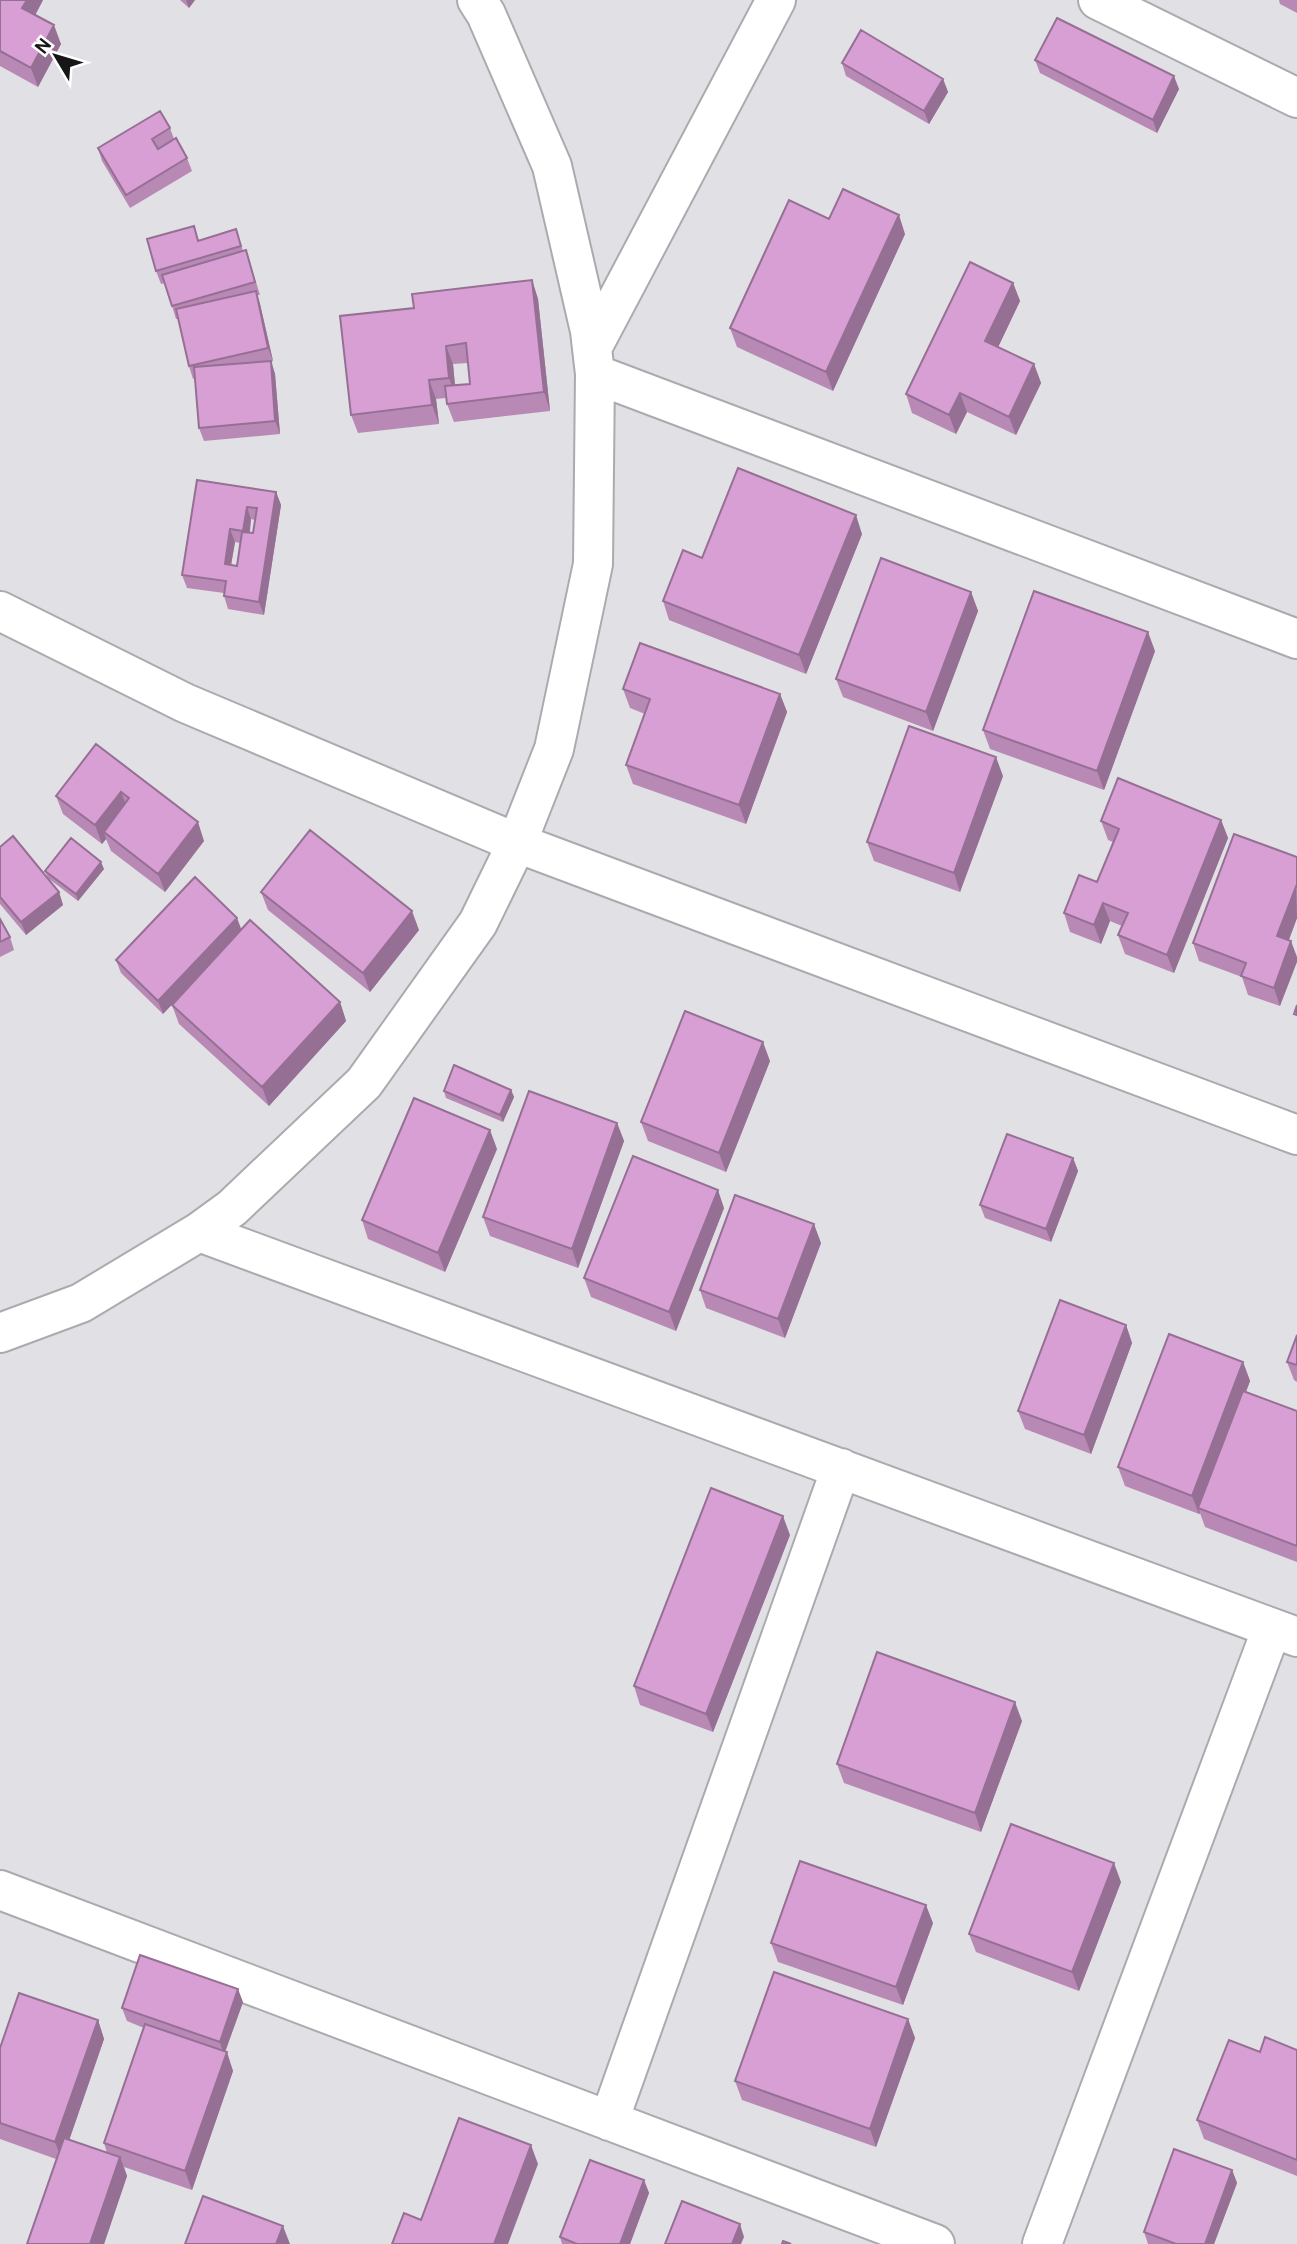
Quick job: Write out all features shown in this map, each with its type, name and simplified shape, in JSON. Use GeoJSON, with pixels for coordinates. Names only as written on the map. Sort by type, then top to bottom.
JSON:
{"type":"FeatureCollection","features":[{"type":"Feature","properties":{"kind":"street"},"geometry":{"type":"LineString","coordinates":[[0,1334],[81,1303],[199,1232],[232,1208],[364,1083],[478,923],[517,843],[554,749],[593,564],[594,361],[590,331],[552,166],[486,14],[477,0]]}},
{"type":"Feature","properties":{"kind":"street"},"geometry":{"type":"LineString","coordinates":[[594,361],[776,0]]}},
{"type":"Feature","properties":{"kind":"street"},"geometry":{"type":"LineString","coordinates":[[1098,0],[1297,98]]}},
{"type":"Feature","properties":{"kind":"street"},"geometry":{"type":"LineString","coordinates":[[594,361],[1297,639]]}},
{"type":"Feature","properties":{"kind":"street"},"geometry":{"type":"LineString","coordinates":[[0,611],[185,703],[517,843],[1297,1135]]}},
{"type":"Feature","properties":{"kind":"street"},"geometry":{"type":"LineString","coordinates":[[199,1232],[1285,1632],[1042,2244]]}},
{"type":"Feature","properties":{"kind":"street"},"geometry":{"type":"LineString","coordinates":[[609,2121],[841,1468]]}},
{"type":"Feature","properties":{"kind":"street"},"geometry":{"type":"LineString","coordinates":[[0,1890],[935,2244]]}},
{"type":"Feature","properties":{"kind":"building"},"geometry":{"type":"Polygon","coordinates":[[[0,0],[27,0],[22,8],[54,25],[31,68],[0,51],[0,0]]]}},
{"type":"Feature","properties":{"kind":"building"},"geometry":{"type":"Polygon","coordinates":[[[1057,18],[1174,76],[1153,120],[1035,60],[1057,18]]]}},
{"type":"Feature","properties":{"kind":"building"},"geometry":{"type":"Polygon","coordinates":[[[861,30],[943,79],[924,111],[842,63],[861,30]]]}},
{"type":"Feature","properties":{"kind":"building"},"geometry":{"type":"Polygon","coordinates":[[[160,111],[170,128],[152,139],[158,149],[176,138],[187,158],[126,195],[98,148],[160,111]]]}},
{"type":"Feature","properties":{"kind":"building"},"geometry":{"type":"Polygon","coordinates":[[[843,189],[899,215],[826,372],[730,328],[789,200],[829,219],[843,189]]]}},
{"type":"Feature","properties":{"kind":"building"},"geometry":{"type":"Polygon","coordinates":[[[194,226],[198,241],[236,229],[241,246],[156,271],[147,239],[194,226]]]}},
{"type":"Feature","properties":{"kind":"building"},"geometry":{"type":"Polygon","coordinates":[[[246,250],[255,282],[172,306],[162,275],[246,250]]]}},
{"type":"Feature","properties":{"kind":"building"},"geometry":{"type":"Polygon","coordinates":[[[970,262],[1013,283],[985,341],[1034,364],[1009,417],[960,393],[949,415],[906,394],[970,262]]]}},
{"type":"Feature","properties":{"kind":"building"},"geometry":{"type":"Polygon","coordinates":[[[532,280],[544,392],[447,404],[445,386],[470,384],[466,343],[446,346],[449,378],[429,380],[432,405],[351,415],[340,316],[414,308],[412,294],[532,280]]]}},
{"type":"Feature","properties":{"kind":"building"},"geometry":{"type":"Polygon","coordinates":[[[256,291],[268,348],[189,366],[176,309],[256,291]]]}},
{"type":"Feature","properties":{"kind":"building"},"geometry":{"type":"Polygon","coordinates":[[[271,361],[275,421],[199,428],[194,367],[271,361]]]}},
{"type":"Feature","properties":{"kind":"building"},"geometry":{"type":"Polygon","coordinates":[[[738,468],[856,515],[799,655],[663,601],[683,550],[702,558],[738,468]]]}},
{"type":"Feature","properties":{"kind":"building"},"geometry":{"type":"Polygon","coordinates":[[[197,480],[276,492],[259,602],[224,596],[226,581],[182,575],[197,480]],[[247,507],[243,531],[230,529],[225,564],[237,566],[242,532],[253,533],[257,508],[247,507]]]}},
{"type":"Feature","properties":{"kind":"building"},"geometry":{"type":"Polygon","coordinates":[[[881,558],[971,592],[926,712],[836,679],[881,558]]]}},
{"type":"Feature","properties":{"kind":"building"},"geometry":{"type":"Polygon","coordinates":[[[1034,591],[1148,632],[1097,771],[983,730],[1034,591]]]}},
{"type":"Feature","properties":{"kind":"building"},"geometry":{"type":"Polygon","coordinates":[[[640,643],[780,694],[739,805],[626,765],[650,699],[623,689],[640,643]]]}},
{"type":"Feature","properties":{"kind":"building"},"geometry":{"type":"Polygon","coordinates":[[[909,726],[996,757],[954,873],[867,842],[909,726]]]}},
{"type":"Feature","properties":{"kind":"building"},"geometry":{"type":"Polygon","coordinates":[[[96,744],[198,822],[158,874],[104,832],[129,798],[121,792],[95,825],[56,796],[96,744]]]}},
{"type":"Feature","properties":{"kind":"building"},"geometry":{"type":"Polygon","coordinates":[[[1118,778],[1221,820],[1167,955],[1118,935],[1128,913],[1103,903],[1094,925],[1064,913],[1079,875],[1097,882],[1119,829],[1101,821],[1118,778]]]}},
{"type":"Feature","properties":{"kind":"building"},"geometry":{"type":"Polygon","coordinates":[[[310,830],[412,911],[363,973],[261,892],[310,830]]]}},
{"type":"Feature","properties":{"kind":"building"},"geometry":{"type":"Polygon","coordinates":[[[1234,834],[1297,857],[1297,884],[1277,936],[1291,941],[1274,988],[1241,976],[1246,963],[1193,943],[1234,834]]]}},
{"type":"Feature","properties":{"kind":"building"},"geometry":{"type":"Polygon","coordinates":[[[13,836],[59,892],[21,922],[0,897],[0,847],[13,836]]]}},
{"type":"Feature","properties":{"kind":"building"},"geometry":{"type":"Polygon","coordinates":[[[71,838],[101,862],[76,894],[45,871],[71,838]]]}},
{"type":"Feature","properties":{"kind":"building"},"geometry":{"type":"Polygon","coordinates":[[[195,877],[237,918],[158,1001],[116,960],[195,877]]]}},
{"type":"Feature","properties":{"kind":"building"},"geometry":{"type":"Polygon","coordinates":[[[0,919],[10,937],[0,942],[0,919]]]}},
{"type":"Feature","properties":{"kind":"building"},"geometry":{"type":"Polygon","coordinates":[[[250,920],[340,1002],[262,1087],[172,1005],[250,920]]]}},
{"type":"Feature","properties":{"kind":"building"},"geometry":{"type":"Polygon","coordinates":[[[685,1011],[763,1042],[719,1153],[641,1122],[685,1011]]]}},
{"type":"Feature","properties":{"kind":"building"},"geometry":{"type":"Polygon","coordinates":[[[454,1065],[511,1090],[500,1115],[444,1091],[454,1065]]]}},
{"type":"Feature","properties":{"kind":"building"},"geometry":{"type":"Polygon","coordinates":[[[529,1091],[617,1123],[572,1249],[483,1217],[529,1091]]]}},
{"type":"Feature","properties":{"kind":"building"},"geometry":{"type":"Polygon","coordinates":[[[414,1098],[490,1130],[438,1253],[362,1220],[414,1098]]]}},
{"type":"Feature","properties":{"kind":"building"},"geometry":{"type":"Polygon","coordinates":[[[1007,1134],[1073,1158],[1046,1229],[980,1205],[1007,1134]]]}},
{"type":"Feature","properties":{"kind":"building"},"geometry":{"type":"Polygon","coordinates":[[[633,1156],[718,1190],[669,1312],[584,1278],[633,1156]]]}},
{"type":"Feature","properties":{"kind":"building"},"geometry":{"type":"Polygon","coordinates":[[[735,1195],[814,1224],[778,1319],[700,1290],[735,1195]]]}},
{"type":"Feature","properties":{"kind":"building"},"geometry":{"type":"Polygon","coordinates":[[[1060,1300],[1126,1325],[1084,1435],[1018,1411],[1060,1300]]]}},
{"type":"Feature","properties":{"kind":"building"},"geometry":{"type":"Polygon","coordinates":[[[1169,1334],[1243,1362],[1192,1496],[1118,1467],[1169,1334]]]}},
{"type":"Feature","properties":{"kind":"building"},"geometry":{"type":"Polygon","coordinates":[[[1297,1335],[1297,1365],[1287,1362],[1297,1335]]]}},
{"type":"Feature","properties":{"kind":"building"},"geometry":{"type":"Polygon","coordinates":[[[1243,1391],[1297,1411],[1297,1546],[1198,1508],[1243,1391]]]}},
{"type":"Feature","properties":{"kind":"building"},"geometry":{"type":"Polygon","coordinates":[[[711,1488],[783,1516],[706,1714],[634,1686],[711,1488]]]}},
{"type":"Feature","properties":{"kind":"building"},"geometry":{"type":"Polygon","coordinates":[[[877,1652],[1015,1702],[975,1813],[837,1764],[877,1652]]]}},
{"type":"Feature","properties":{"kind":"building"},"geometry":{"type":"Polygon","coordinates":[[[1011,1824],[1114,1863],[1072,1972],[969,1934],[1011,1824]]]}},
{"type":"Feature","properties":{"kind":"building"},"geometry":{"type":"Polygon","coordinates":[[[800,1861],[926,1905],[896,1987],[771,1943],[800,1861]]]}},
{"type":"Feature","properties":{"kind":"building"},"geometry":{"type":"Polygon","coordinates":[[[140,1955],[238,1989],[220,2042],[122,2008],[140,1955]]]}},
{"type":"Feature","properties":{"kind":"building"},"geometry":{"type":"Polygon","coordinates":[[[774,1972],[908,2019],[870,2129],[735,2081],[774,1972]]]}},
{"type":"Feature","properties":{"kind":"building"},"geometry":{"type":"Polygon","coordinates":[[[19,1993],[98,2020],[55,2142],[0,2123],[0,2048],[19,1993]]]}},
{"type":"Feature","properties":{"kind":"building"},"geometry":{"type":"Polygon","coordinates":[[[145,2024],[227,2052],[185,2171],[104,2143],[145,2024]]]}},
{"type":"Feature","properties":{"kind":"building"},"geometry":{"type":"Polygon","coordinates":[[[1265,2037],[1297,2050],[1297,2160],[1197,2120],[1229,2040],[1260,2052],[1265,2037]]]}},
{"type":"Feature","properties":{"kind":"building"},"geometry":{"type":"Polygon","coordinates":[[[459,2118],[531,2145],[494,2244],[392,2244],[404,2213],[421,2220],[459,2118]]]}},
{"type":"Feature","properties":{"kind":"building"},"geometry":{"type":"Polygon","coordinates":[[[64,2138],[120,2157],[90,2244],[27,2244],[64,2138]]]}},
{"type":"Feature","properties":{"kind":"building"},"geometry":{"type":"Polygon","coordinates":[[[1174,2149],[1232,2170],[1205,2244],[1176,2244],[1144,2232],[1174,2149]]]}},
{"type":"Feature","properties":{"kind":"building"},"geometry":{"type":"Polygon","coordinates":[[[590,2160],[644,2180],[620,2244],[577,2244],[560,2237],[590,2160]]]}},
{"type":"Feature","properties":{"kind":"building"},"geometry":{"type":"Polygon","coordinates":[[[203,2196],[283,2226],[276,2244],[185,2244],[203,2196]]]}},
{"type":"Feature","properties":{"kind":"building"},"geometry":{"type":"Polygon","coordinates":[[[682,2201],[740,2224],[732,2244],[665,2244],[682,2201]]]}}]}
